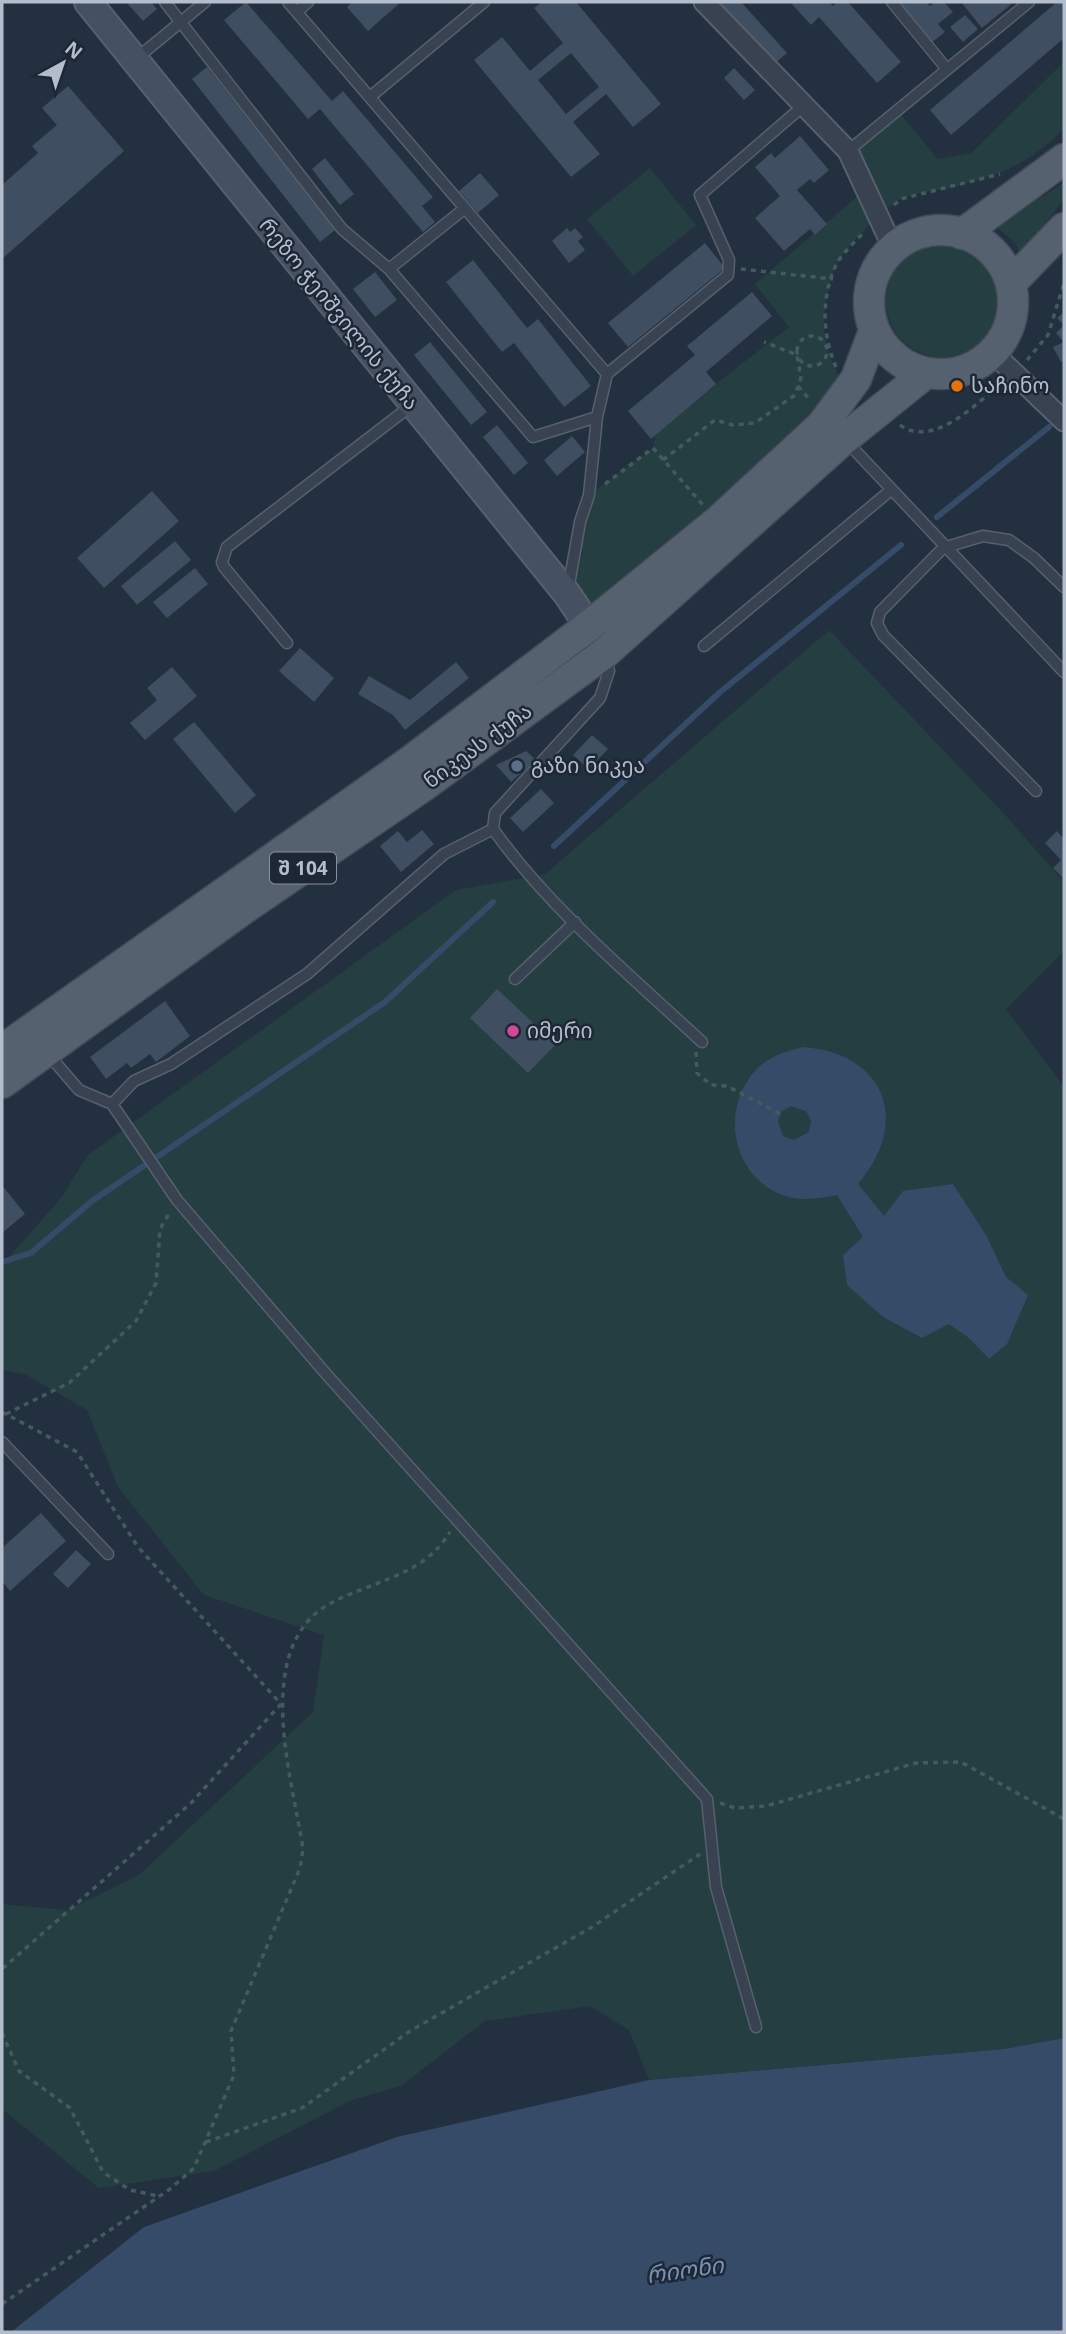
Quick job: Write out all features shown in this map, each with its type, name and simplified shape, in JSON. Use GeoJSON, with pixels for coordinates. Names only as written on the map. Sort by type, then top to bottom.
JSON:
{"type":"FeatureCollection","features":[{"type":"Feature","properties":{"kind":"main road","name":"რეზო ჭეიშვილის ქუჩა"},"geometry":{"type":"LineString","coordinates":[[88,2],[567,594],[590,625],[605,653]]}},
{"type":"Feature","properties":{"kind":"main road"},"geometry":{"type":"LineString","coordinates":[[962,234],[1064,159]]}},
{"type":"Feature","properties":{"kind":"main road"},"geometry":{"type":"LineString","coordinates":[[1011,283],[1064,228]]}},
{"type":"Feature","properties":{"kind":"main road"},"geometry":{"type":"LineString","coordinates":[[934,230],[962,234],[982,243],[1000,260],[1011,283],[1014,308],[1007,332],[1003,363],[949,374],[926,373],[896,358],[874,331],[869,309],[870,286],[878,265],[893,248],[912,235],[934,230]]}},
{"type":"Feature","properties":{"kind":"main road","name":"ნიკეას ქუჩა"},"geometry":{"type":"LineString","coordinates":[[2,1050],[412,760],[590,625],[717,522],[822,425],[850,387],[874,331]]}},
{"type":"Feature","properties":{"kind":"main road","name":"ნიკეას ქუჩა"},"geometry":{"type":"LineString","coordinates":[[2,1083],[242,910],[425,785],[605,653],[761,517],[844,439],[926,373]]}},
{"type":"Feature","properties":{"kind":"street"},"geometry":{"type":"LineString","coordinates":[[704,2],[802,107],[848,151],[893,248]]}},
{"type":"Feature","properties":{"kind":"street"},"geometry":{"type":"LineString","coordinates":[[1003,363],[1064,421]]}},
{"type":"Feature","properties":{"kind":"lane"},"geometry":{"type":"LineString","coordinates":[[165,2],[342,229],[389,269],[533,437],[597,418]]}},
{"type":"Feature","properties":{"kind":"lane"},"geometry":{"type":"LineString","coordinates":[[134,61],[205,2]]}},
{"type":"Feature","properties":{"kind":"lane"},"geometry":{"type":"LineString","coordinates":[[288,2],[607,374]]}},
{"type":"Feature","properties":{"kind":"lane"},"geometry":{"type":"LineString","coordinates":[[297,12],[309,2]]}},
{"type":"Feature","properties":{"kind":"lane"},"geometry":{"type":"LineString","coordinates":[[370,97],[484,2]]}},
{"type":"Feature","properties":{"kind":"lane"},"geometry":{"type":"LineString","coordinates":[[892,2],[946,68]]}},
{"type":"Feature","properties":{"kind":"lane"},"geometry":{"type":"LineString","coordinates":[[848,151],[1029,2]]}},
{"type":"Feature","properties":{"kind":"lane"},"geometry":{"type":"LineString","coordinates":[[567,594],[580,522],[589,495],[597,418],[607,374],[728,275],[729,260],[700,195],[802,107]]}},
{"type":"Feature","properties":{"kind":"lane"},"geometry":{"type":"LineString","coordinates":[[389,269],[464,209]]}},
{"type":"Feature","properties":{"kind":"lane"},"geometry":{"type":"LineString","coordinates":[[287,643],[224,567],[222,562],[227,547],[413,405]]}},
{"type":"Feature","properties":{"kind":"lane"},"geometry":{"type":"LineString","coordinates":[[844,439],[943,548],[1064,672]]}},
{"type":"Feature","properties":{"kind":"lane"},"geometry":{"type":"LineString","coordinates":[[704,646],[891,490]]}},
{"type":"Feature","properties":{"kind":"lane"},"geometry":{"type":"LineString","coordinates":[[1037,791],[883,635],[877,623],[880,612],[943,548],[983,536],[1009,540],[1034,558],[1064,587]]}},
{"type":"Feature","properties":{"kind":"lane"},"geometry":{"type":"LineString","coordinates":[[605,653],[609,671],[600,698],[495,813],[493,829],[511,855],[575,922],[702,1042]]}},
{"type":"Feature","properties":{"kind":"lane"},"geometry":{"type":"LineString","coordinates":[[112,1104],[134,1081],[171,1064],[307,974],[444,854],[493,829]]}},
{"type":"Feature","properties":{"kind":"lane"},"geometry":{"type":"LineString","coordinates":[[515,979],[575,922]]}},
{"type":"Feature","properties":{"kind":"lane"},"geometry":{"type":"LineString","coordinates":[[45,1051],[79,1090],[112,1104],[177,1200],[457,1522],[707,1799],[716,1887],[756,2027]]}},
{"type":"Feature","properties":{"kind":"lane"},"geometry":{"type":"LineString","coordinates":[[2,1442],[107,1554]]}},
{"type":"Feature","properties":{"kind":"path"},"geometry":{"type":"LineString","coordinates":[[764,342],[797,355],[803,363],[817,365],[827,356],[823,320],[837,264],[879,218],[901,199],[1006,172]]}},
{"type":"Feature","properties":{"kind":"path"},"geometry":{"type":"LineString","coordinates":[[730,268],[833,279]]}},
{"type":"Feature","properties":{"kind":"path"},"geometry":{"type":"LineString","coordinates":[[880,410],[908,431],[927,431],[947,425],[1003,363],[1048,335],[1064,283]]}},
{"type":"Feature","properties":{"kind":"path"},"geometry":{"type":"LineString","coordinates":[[663,460],[715,420],[733,425],[755,423],[795,395],[801,378],[798,345],[810,336],[820,338],[827,346],[842,382],[850,387]]}},
{"type":"Feature","properties":{"kind":"path"},"geometry":{"type":"LineString","coordinates":[[589,495],[653,448],[717,522]]}},
{"type":"Feature","properties":{"kind":"path"},"geometry":{"type":"LineString","coordinates":[[702,1042],[697,1050],[697,1073],[711,1085],[727,1086],[784,1116]]}},
{"type":"Feature","properties":{"kind":"path"},"geometry":{"type":"LineString","coordinates":[[4,1413],[69,1383],[136,1321],[156,1283],[160,1229],[177,1200]]}},
{"type":"Feature","properties":{"kind":"path"},"geometry":{"type":"LineString","coordinates":[[4,1413],[76,1452],[138,1547],[281,1704]]}},
{"type":"Feature","properties":{"kind":"path"},"geometry":{"type":"LineString","coordinates":[[2,2304],[160,2196],[194,2168],[234,2075],[231,2031],[300,1868],[303,1849],[281,1704],[288,1660],[307,1622],[333,1601],[402,1574],[437,1553],[457,1522]]}},
{"type":"Feature","properties":{"kind":"path"},"geometry":{"type":"LineString","coordinates":[[2,1969],[190,1804],[281,1704]]}},
{"type":"Feature","properties":{"kind":"path"},"geometry":{"type":"LineString","coordinates":[[707,1799],[735,1808],[766,1806],[916,1763],[961,1762],[1064,1819]]}},
{"type":"Feature","properties":{"kind":"path"},"geometry":{"type":"LineString","coordinates":[[205,2142],[302,2108],[410,2031],[592,1927],[712,1845]]}},
{"type":"Feature","properties":{"kind":"path"},"geometry":{"type":"LineString","coordinates":[[2,2033],[19,2071],[70,2108],[103,2172],[130,2190],[160,2196]]}},
{"type":"Feature","properties":{"kind":"green space"},"geometry":{"type":"Polygon","coordinates":[[[1064,62],[1064,129],[1050,142],[1024,161],[997,174],[901,199],[866,228],[837,263],[827,296],[824,331],[829,354],[840,376],[850,387],[590,625],[567,594],[589,495],[653,448],[656,431],[789,327],[755,284],[866,189],[848,151],[897,110],[938,159],[971,153],[1064,62]]]}},
{"type":"Feature","properties":{"kind":"green space"},"geometry":{"type":"Polygon","coordinates":[[[650,168],[696,225],[633,276],[587,219],[650,168]]]}},
{"type":"Feature","properties":{"kind":"green space"},"geometry":{"type":"Polygon","coordinates":[[[1064,182],[1064,198],[1022,257],[1015,243],[990,221],[1042,197],[1064,182]]]}},
{"type":"Feature","properties":{"kind":"green space"},"geometry":{"type":"Polygon","coordinates":[[[942,245],[963,250],[981,262],[993,280],[998,301],[993,322],[981,340],[963,352],[942,357],[921,352],[903,340],[891,322],[886,301],[891,280],[903,262],[921,250],[942,245]]]}},
{"type":"Feature","properties":{"kind":"green space"},"geometry":{"type":"Polygon","coordinates":[[[829,630],[1007,817],[1064,882],[1064,951],[1006,1009],[1064,1087],[1064,2038],[1004,2049],[649,2080],[629,2030],[590,2006],[485,2021],[401,2086],[352,2100],[214,2171],[99,2188],[2,2109],[2,1904],[67,1910],[139,1875],[313,1712],[324,1635],[204,1595],[118,1487],[87,1410],[25,1374],[2,1370],[2,1265],[61,1198],[88,1155],[456,890],[545,874],[829,630]]]}},
{"type":"Feature","properties":{"kind":"water"},"geometry":{"type":"Polygon","coordinates":[[[804,1047],[832,1052],[854,1063],[871,1077],[882,1095],[886,1115],[883,1137],[874,1161],[858,1184],[884,1216],[903,1191],[953,1184],[986,1235],[1006,1277],[1028,1295],[1007,1344],[989,1359],[969,1338],[949,1324],[922,1338],[883,1317],[847,1285],[843,1255],[863,1237],[837,1195],[807,1199],[789,1197],[770,1189],[755,1176],[744,1161],[737,1143],[735,1124],[737,1105],[744,1086],[766,1061],[804,1047]],[[791,1106],[782,1111],[778,1121],[783,1136],[794,1140],[809,1132],[811,1121],[806,1111],[791,1106]]]}},
{"type":"Feature","properties":{"kind":"water","name":"რიონი"},"geometry":{"type":"Polygon","coordinates":[[[1064,2038],[1064,2332],[11,2332],[144,2227],[397,2137],[649,2080],[1004,2049],[1064,2038]]]}},
{"type":"Feature","properties":{"kind":"building"},"geometry":{"type":"Polygon","coordinates":[[[126,2],[151,2],[157,9],[143,21],[126,2]]]}},
{"type":"Feature","properties":{"kind":"building"},"geometry":{"type":"Polygon","coordinates":[[[246,2],[332,101],[343,91],[433,197],[422,206],[435,222],[423,232],[320,109],[308,119],[224,20],[246,2]]]}},
{"type":"Feature","properties":{"kind":"building"},"geometry":{"type":"Polygon","coordinates":[[[352,2],[401,2],[368,31],[347,7],[352,2]]]}},
{"type":"Feature","properties":{"kind":"building"},"geometry":{"type":"Polygon","coordinates":[[[542,2],[576,2],[661,104],[633,127],[606,94],[573,122],[600,154],[571,177],[474,60],[502,37],[530,71],[563,43],[534,8],[542,2]],[[571,53],[538,80],[566,114],[599,87],[571,53]]]}},
{"type":"Feature","properties":{"kind":"building"},"geometry":{"type":"Polygon","coordinates":[[[718,2],[741,2],[787,53],[774,64],[718,2]]]}},
{"type":"Feature","properties":{"kind":"building"},"geometry":{"type":"Polygon","coordinates":[[[790,2],[829,2],[833,6],[837,2],[848,2],[901,62],[877,83],[819,17],[811,25],[790,2]]]}},
{"type":"Feature","properties":{"kind":"building"},"geometry":{"type":"Polygon","coordinates":[[[897,2],[926,2],[930,6],[935,2],[944,2],[953,12],[938,24],[945,32],[931,43],[897,2]]]}},
{"type":"Feature","properties":{"kind":"building"},"geometry":{"type":"Polygon","coordinates":[[[961,2],[1014,2],[982,28],[961,2]]]}},
{"type":"Feature","properties":{"kind":"building"},"geometry":{"type":"Polygon","coordinates":[[[1057,2],[1064,2],[1064,38],[951,135],[930,110],[1057,2]]]}},
{"type":"Feature","properties":{"kind":"building"},"geometry":{"type":"Polygon","coordinates":[[[965,15],[978,29],[963,42],[950,27],[965,15]]]}},
{"type":"Feature","properties":{"kind":"building"},"geometry":{"type":"Polygon","coordinates":[[[207,67],[335,230],[320,242],[192,79],[207,67]]]}},
{"type":"Feature","properties":{"kind":"building"},"geometry":{"type":"Polygon","coordinates":[[[734,68],[755,90],[744,100],[724,78],[734,68]]]}},
{"type":"Feature","properties":{"kind":"building"},"geometry":{"type":"Polygon","coordinates":[[[68,86],[124,151],[2,259],[2,185],[38,153],[32,146],[57,125],[42,108],[68,86]]]}},
{"type":"Feature","properties":{"kind":"building"},"geometry":{"type":"Polygon","coordinates":[[[800,136],[829,170],[814,183],[810,179],[797,190],[827,224],[815,235],[810,229],[784,251],[755,218],[780,196],[755,167],[771,153],[775,158],[800,136]]]}},
{"type":"Feature","properties":{"kind":"building"},"geometry":{"type":"Polygon","coordinates":[[[325,158],[354,194],[340,205],[312,169],[325,158]]]}},
{"type":"Feature","properties":{"kind":"building"},"geometry":{"type":"Polygon","coordinates":[[[480,173],[499,195],[478,213],[459,191],[480,173]]]}},
{"type":"Feature","properties":{"kind":"building"},"geometry":{"type":"Polygon","coordinates":[[[567,228],[570,232],[575,228],[583,237],[578,241],[585,250],[569,263],[552,241],[567,228]]]}},
{"type":"Feature","properties":{"kind":"building"},"geometry":{"type":"Polygon","coordinates":[[[705,243],[725,268],[628,347],[608,323],[705,243]]]}},
{"type":"Feature","properties":{"kind":"building"},"geometry":{"type":"Polygon","coordinates":[[[473,260],[527,328],[538,319],[591,386],[564,407],[514,343],[502,352],[446,282],[473,260]]]}},
{"type":"Feature","properties":{"kind":"building"},"geometry":{"type":"Polygon","coordinates":[[[375,272],[397,300],[375,317],[353,289],[375,272]]]}},
{"type":"Feature","properties":{"kind":"building"},"geometry":{"type":"Polygon","coordinates":[[[752,292],[772,316],[706,372],[716,384],[651,439],[628,411],[695,355],[687,346],[752,292]]]}},
{"type":"Feature","properties":{"kind":"building"},"geometry":{"type":"Polygon","coordinates":[[[1064,312],[1064,325],[1057,318],[1064,312]]]}},
{"type":"Feature","properties":{"kind":"building"},"geometry":{"type":"Polygon","coordinates":[[[1064,325],[1064,338],[1062,340],[1056,333],[1064,325]]]}},
{"type":"Feature","properties":{"kind":"building"},"geometry":{"type":"Polygon","coordinates":[[[430,342],[487,412],[471,425],[414,355],[430,342]]]}},
{"type":"Feature","properties":{"kind":"building"},"geometry":{"type":"Polygon","coordinates":[[[1064,342],[1064,361],[1061,362],[1053,347],[1064,342]]]}},
{"type":"Feature","properties":{"kind":"building"},"geometry":{"type":"Polygon","coordinates":[[[497,425],[528,463],[514,475],[483,437],[497,425]]]}},
{"type":"Feature","properties":{"kind":"building"},"geometry":{"type":"Polygon","coordinates":[[[572,436],[585,452],[557,476],[544,460],[572,436]]]}},
{"type":"Feature","properties":{"kind":"building"},"geometry":{"type":"Polygon","coordinates":[[[152,491],[179,521],[104,588],[77,558],[152,491]]]}},
{"type":"Feature","properties":{"kind":"building"},"geometry":{"type":"Polygon","coordinates":[[[175,541],[191,560],[137,605],[121,586],[175,541]]]}},
{"type":"Feature","properties":{"kind":"building"},"geometry":{"type":"Polygon","coordinates":[[[195,568],[208,584],[167,618],[153,602],[195,568]]]}},
{"type":"Feature","properties":{"kind":"building"},"geometry":{"type":"Polygon","coordinates":[[[300,648],[334,678],[314,702],[279,671],[300,648]]]}},
{"type":"Feature","properties":{"kind":"building"},"geometry":{"type":"Polygon","coordinates":[[[456,662],[469,678],[405,730],[393,715],[358,694],[369,676],[410,700],[456,662]]]}},
{"type":"Feature","properties":{"kind":"building"},"geometry":{"type":"Polygon","coordinates":[[[172,667],[197,696],[145,740],[130,723],[157,700],[147,688],[172,667]]]}},
{"type":"Feature","properties":{"kind":"building"},"geometry":{"type":"Polygon","coordinates":[[[194,722],[256,795],[235,813],[173,739],[194,722]]]}},
{"type":"Feature","properties":{"kind":"building"},"geometry":{"type":"Polygon","coordinates":[[[592,735],[608,749],[589,769],[573,755],[592,735]]]}},
{"type":"Feature","properties":{"kind":"building"},"geometry":{"type":"Polygon","coordinates":[[[526,751],[536,760],[511,782],[496,765],[526,751]]]}},
{"type":"Feature","properties":{"kind":"building"},"geometry":{"type":"Polygon","coordinates":[[[541,789],[554,803],[523,832],[510,818],[541,789]]]}},
{"type":"Feature","properties":{"kind":"building"},"geometry":{"type":"Polygon","coordinates":[[[422,830],[434,844],[401,872],[380,846],[398,831],[407,842],[422,830]]]}},
{"type":"Feature","properties":{"kind":"building"},"geometry":{"type":"Polygon","coordinates":[[[1057,831],[1064,839],[1064,879],[1053,868],[1061,860],[1045,843],[1057,831]]]}},
{"type":"Feature","properties":{"kind":"building","name":"იმერი"},"geometry":{"type":"Polygon","coordinates":[[[497,989],[556,1044],[528,1073],[470,1018],[497,989]]]}},
{"type":"Feature","properties":{"kind":"building"},"geometry":{"type":"Polygon","coordinates":[[[165,1001],[190,1036],[156,1062],[150,1054],[131,1068],[127,1063],[106,1079],[90,1057],[165,1001]]]}},
{"type":"Feature","properties":{"kind":"building"},"geometry":{"type":"Polygon","coordinates":[[[2,1185],[25,1214],[2,1233],[2,1185]]]}},
{"type":"Feature","properties":{"kind":"building"},"geometry":{"type":"Polygon","coordinates":[[[41,1513],[66,1541],[10,1591],[2,1581],[2,1548],[41,1513]]]}},
{"type":"Feature","properties":{"kind":"building"},"geometry":{"type":"Polygon","coordinates":[[[76,1550],[91,1564],[68,1588],[53,1574],[76,1550]]]}},
{"type":"Feature","properties":{"kind":"waterway"},"geometry":{"type":"LineString","coordinates":[[937,517],[1049,427]]}},
{"type":"Feature","properties":{"kind":"waterway"},"geometry":{"type":"LineString","coordinates":[[554,846],[719,693],[901,545]]}},
{"type":"Feature","properties":{"kind":"waterway"},"geometry":{"type":"LineString","coordinates":[[2,1262],[31,1253],[92,1201],[385,1002],[493,902]]}},
{"type":"Feature","properties":{"kind":"place","name":"საჩინო"},"geometry":{"type":"Point","coordinates":[957,386]}},
{"type":"Feature","properties":{"kind":"place","name":"გაზი ნიკეა"},"geometry":{"type":"Point","coordinates":[517,766]}},
{"type":"Feature","properties":{"kind":"place","name":"იმერი"},"geometry":{"type":"Point","coordinates":[513,1031]}}]}
